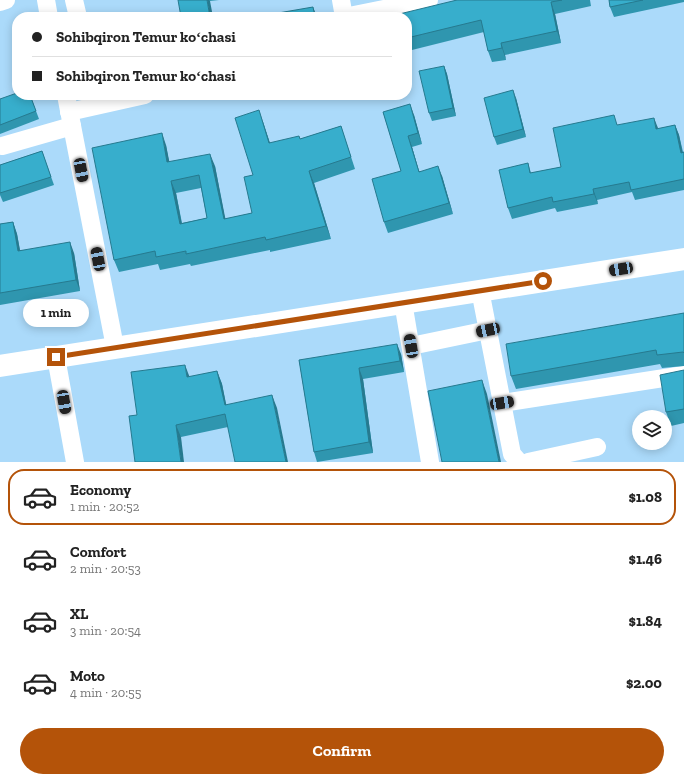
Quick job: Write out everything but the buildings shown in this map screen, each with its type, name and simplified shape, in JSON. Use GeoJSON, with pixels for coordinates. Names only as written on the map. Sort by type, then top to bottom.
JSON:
{"type":"FeatureCollection","features":[{"type":"Feature","properties":{"kind":"main road"},"geometry":{"type":"LineString","coordinates":[[0,366],[684,259]]}},
{"type":"Feature","properties":{"kind":"street"},"geometry":{"type":"LineString","coordinates":[[0,2],[6,0]]}},
{"type":"Feature","properties":{"kind":"street"},"geometry":{"type":"LineString","coordinates":[[46,0],[48,12]]}},
{"type":"Feature","properties":{"kind":"street"},"geometry":{"type":"LineString","coordinates":[[74,0],[77,12]]}},
{"type":"Feature","properties":{"kind":"street"},"geometry":{"type":"LineString","coordinates":[[341,0],[343,12]]}},
{"type":"Feature","properties":{"kind":"street"},"geometry":{"type":"LineString","coordinates":[[369,12],[430,0]]}},
{"type":"Feature","properties":{"kind":"street"},"geometry":{"type":"LineString","coordinates":[[2,146],[69,111],[94,100]]}},
{"type":"Feature","properties":{"kind":"street"},"geometry":{"type":"LineString","coordinates":[[69,111],[115,348]]}},
{"type":"Feature","properties":{"kind":"street"},"geometry":{"type":"LineString","coordinates":[[480,290],[512,454],[519,462]]}},
{"type":"Feature","properties":{"kind":"street"},"geometry":{"type":"LineString","coordinates":[[403,302],[430,462]]}},
{"type":"Feature","properties":{"kind":"street"},"geometry":{"type":"LineString","coordinates":[[411,346],[488,330]]}},
{"type":"Feature","properties":{"kind":"street"},"geometry":{"type":"LineString","coordinates":[[56,357],[75,462]]}},
{"type":"Feature","properties":{"kind":"street"},"geometry":{"type":"LineString","coordinates":[[502,403],[684,375]]}},
{"type":"Feature","properties":{"kind":"street"},"geometry":{"type":"LineString","coordinates":[[528,462],[597,447]]}},
{"type":"Feature","properties":{"kind":"route"},"geometry":{"type":"LineString","coordinates":[[56,357],[543,281]]}}]}
